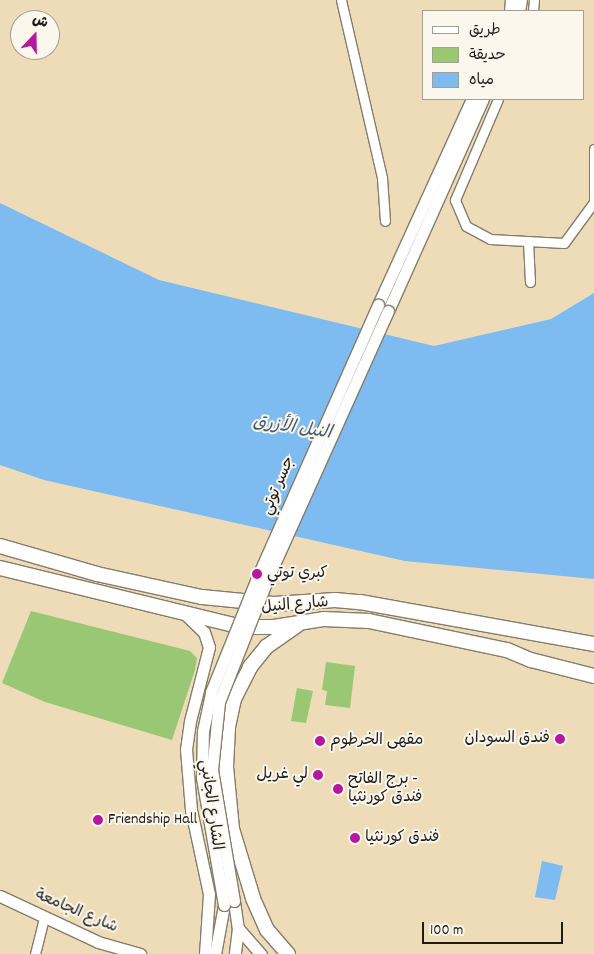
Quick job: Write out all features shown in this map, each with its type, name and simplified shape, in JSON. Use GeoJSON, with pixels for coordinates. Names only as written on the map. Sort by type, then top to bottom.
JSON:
{"type":"FeatureCollection","features":[{"type":"Feature","properties":{"kind":"main road"},"geometry":{"type":"LineString","coordinates":[[0,567],[3,547]]}},
{"type":"Feature","properties":{"kind":"main road","name":"شارع النيل"},"geometry":{"type":"LineString","coordinates":[[3,547],[154,588],[202,597],[274,604],[335,600],[360,602],[594,644]]}},
{"type":"Feature","properties":{"kind":"main road","name":"شارع النيل"},"geometry":{"type":"LineString","coordinates":[[0,567],[242,627],[348,620],[383,624],[507,650],[531,660],[594,676]]}},
{"type":"Feature","properties":{"kind":"main road"},"geometry":{"type":"LineString","coordinates":[[288,954],[267,930],[257,908],[232,829],[226,767],[228,727],[234,699],[250,667],[266,647],[303,622]]}},
{"type":"Feature","properties":{"kind":"street"},"geometry":{"type":"LineString","coordinates":[[340,0],[382,178],[385,221]]}},
{"type":"Feature","properties":{"kind":"street","name":"جسر توتي"},"geometry":{"type":"LineString","coordinates":[[229,903],[202,776],[203,731],[211,692],[316,441],[472,100]]}},
{"type":"Feature","properties":{"kind":"street","name":"جسر توتي"},"geometry":{"type":"LineString","coordinates":[[229,903],[212,770],[216,715],[223,690],[325,445],[483,100]]}},
{"type":"Feature","properties":{"kind":"street"},"geometry":{"type":"LineString","coordinates":[[498,100],[455,200],[466,226],[490,239],[564,243],[594,201],[594,148]]}},
{"type":"Feature","properties":{"kind":"street"},"geometry":{"type":"LineString","coordinates":[[528,241],[530,282]]}},
{"type":"Feature","properties":{"kind":"street","name":"الشارع الجانبي"},"geometry":{"type":"LineString","coordinates":[[184,613],[204,632],[209,647],[190,721],[186,749],[191,810],[209,894],[205,954]]}},
{"type":"Feature","properties":{"kind":"street","name":"شارع الجامعة"},"geometry":{"type":"LineString","coordinates":[[0,896],[98,942],[140,954]]}},
{"type":"Feature","properties":{"kind":"street"},"geometry":{"type":"LineString","coordinates":[[229,903],[237,916],[238,928],[235,954]]}},
{"type":"Feature","properties":{"kind":"street"},"geometry":{"type":"LineString","coordinates":[[215,954],[229,903]]}},
{"type":"Feature","properties":{"kind":"street"},"geometry":{"type":"LineString","coordinates":[[237,916],[257,908]]}},
{"type":"Feature","properties":{"kind":"street"},"geometry":{"type":"LineString","coordinates":[[35,954],[44,917]]}},
{"type":"Feature","properties":{"kind":"street"},"geometry":{"type":"LineString","coordinates":[[238,928],[261,954]]}},
{"type":"Feature","properties":{"kind":"green space"},"geometry":{"type":"Polygon","coordinates":[[[31,611],[190,651],[197,658],[195,670],[172,740],[45,702],[2,683],[31,611]]]}},
{"type":"Feature","properties":{"kind":"green space"},"geometry":{"type":"Polygon","coordinates":[[[326,662],[355,666],[350,708],[325,705],[327,691],[322,690],[326,662]]]}},
{"type":"Feature","properties":{"kind":"green space"},"geometry":{"type":"Polygon","coordinates":[[[297,688],[313,691],[306,723],[291,721],[297,688]]]}},
{"type":"Feature","properties":{"kind":"water","name":"النيل الأزرق"},"geometry":{"type":"Polygon","coordinates":[[[0,203],[159,280],[434,346],[551,319],[594,293],[594,579],[405,561],[44,480],[0,465],[0,203]]]}},
{"type":"Feature","properties":{"kind":"water"},"geometry":{"type":"Polygon","coordinates":[[[542,861],[563,866],[555,900],[535,897],[542,861]]]}},
{"type":"Feature","properties":{"kind":"place","name":"كبري توتي"},"geometry":{"type":"Point","coordinates":[257,574]}},
{"type":"Feature","properties":{"kind":"place","name":"فندق السودان"},"geometry":{"type":"Point","coordinates":[560,739]}},
{"type":"Feature","properties":{"kind":"place","name":"مقهى الخرطوم"},"geometry":{"type":"Point","coordinates":[320,741]}},
{"type":"Feature","properties":{"kind":"place","name":"لي غريل"},"geometry":{"type":"Point","coordinates":[318,775]}},
{"type":"Feature","properties":{"kind":"place","name":"برج الفاتح - فندق كورنثيا"},"geometry":{"type":"Point","coordinates":[338,789]}},
{"type":"Feature","properties":{"kind":"place","name":"Friendship Hall"},"geometry":{"type":"Point","coordinates":[98,820]}},
{"type":"Feature","properties":{"kind":"place","name":"فندق كورنثيا"},"geometry":{"type":"Point","coordinates":[355,838]}}]}
